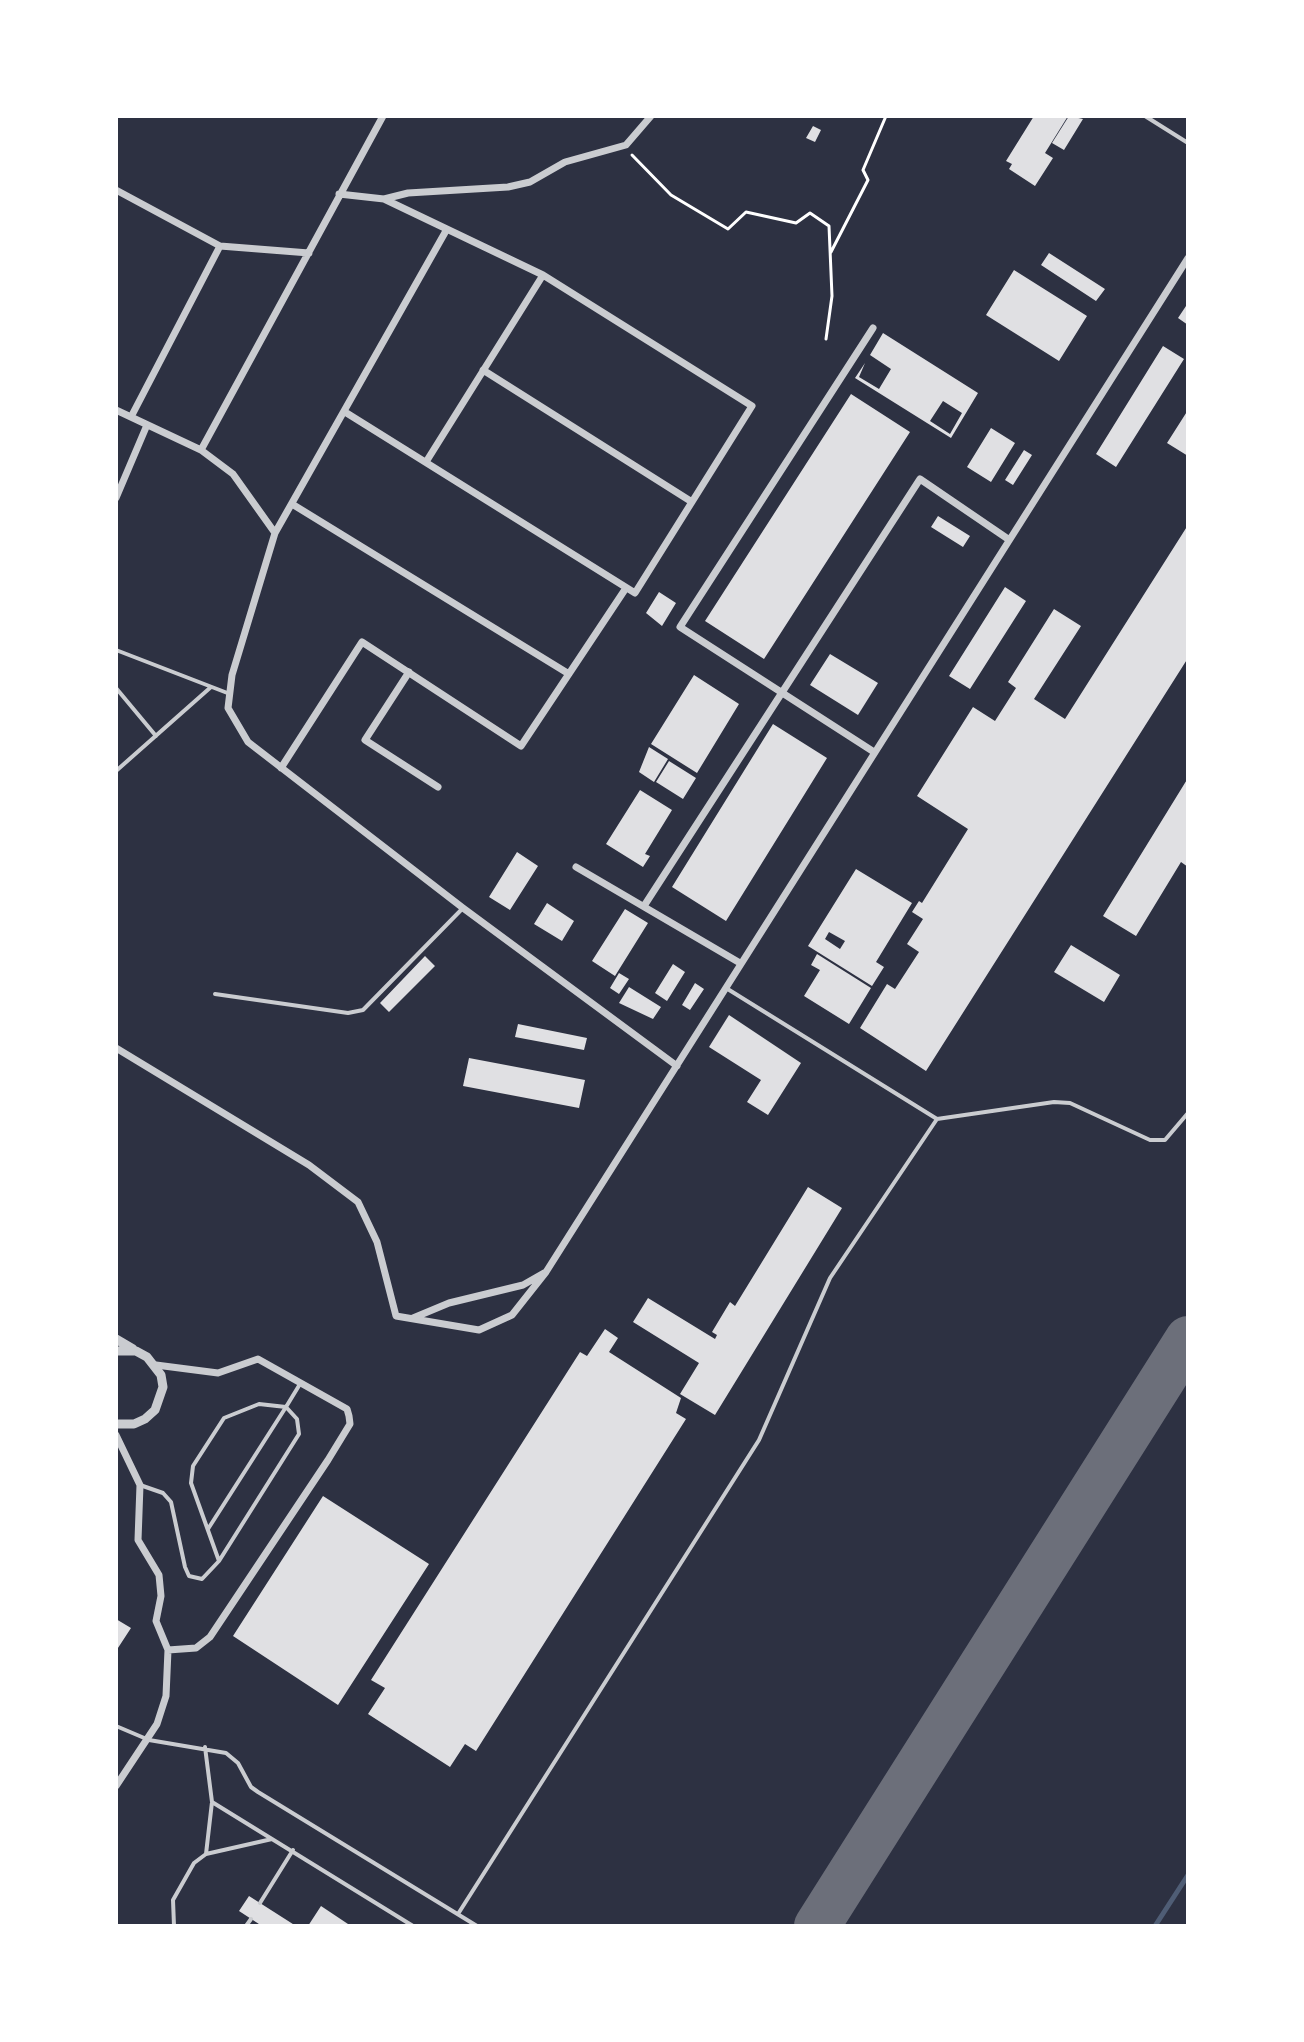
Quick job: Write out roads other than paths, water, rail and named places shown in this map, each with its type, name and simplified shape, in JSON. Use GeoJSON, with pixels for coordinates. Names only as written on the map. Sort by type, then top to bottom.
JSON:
{"type":"FeatureCollection","features":[{"type":"Feature","properties":{"kind":"street"},"geometry":{"type":"LineString","coordinates":[[201,450],[383,116]]}},
{"type":"Feature","properties":{"kind":"street"},"geometry":{"type":"LineString","coordinates":[[384,199],[408,193],[508,187],[530,182],[565,162],[626,145],[651,116]]}},
{"type":"Feature","properties":{"kind":"street"},"geometry":{"type":"LineString","coordinates":[[116,190],[220,246],[309,253]]}},
{"type":"Feature","properties":{"kind":"street"},"geometry":{"type":"LineString","coordinates":[[339,194],[384,199],[543,275],[752,406],[635,593],[345,412]]}},
{"type":"Feature","properties":{"kind":"street"},"geometry":{"type":"LineString","coordinates":[[447,229],[275,533],[228,708],[248,742],[463,908],[677,1066]]}},
{"type":"Feature","properties":{"kind":"street"},"geometry":{"type":"LineString","coordinates":[[131,417],[220,246]]}},
{"type":"Feature","properties":{"kind":"street"},"geometry":{"type":"LineString","coordinates":[[116,1048],[309,1165],[358,1202],[377,1242],[393,1312],[410,1319],[462,1329],[495,1325],[512,1315],[546,1272],[1188,258]]}},
{"type":"Feature","properties":{"kind":"street"},"geometry":{"type":"LineString","coordinates":[[426,462],[543,275]]}},
{"type":"Feature","properties":{"kind":"street"},"geometry":{"type":"LineString","coordinates":[[873,328],[680,627],[874,752]]}},
{"type":"Feature","properties":{"kind":"street"},"geometry":{"type":"LineString","coordinates":[[483,370],[692,502]]}},
{"type":"Feature","properties":{"kind":"street"},"geometry":{"type":"LineString","coordinates":[[116,410],[201,450],[233,474],[275,533]]}},
{"type":"Feature","properties":{"kind":"street"},"geometry":{"type":"LineString","coordinates":[[116,498],[147,425]]}},
{"type":"Feature","properties":{"kind":"street"},"geometry":{"type":"LineString","coordinates":[[644,906],[920,479],[1008,539]]}},
{"type":"Feature","properties":{"kind":"street"},"geometry":{"type":"LineString","coordinates":[[292,504],[569,674]]}},
{"type":"Feature","properties":{"kind":"street"},"geometry":{"type":"LineString","coordinates":[[281,768],[362,642],[521,746],[626,588]]}},
{"type":"Feature","properties":{"kind":"street"},"geometry":{"type":"LineString","coordinates":[[409,672],[365,740],[438,787]]}},
{"type":"Feature","properties":{"kind":"street"},"geometry":{"type":"LineString","coordinates":[[576,867],[740,963]]}},
{"type":"Feature","properties":{"kind":"street"},"geometry":{"type":"LineString","coordinates":[[410,1319],[449,1303],[523,1285],[546,1272]]}},
{"type":"Feature","properties":{"kind":"street"},"geometry":{"type":"LineString","coordinates":[[116,1339],[156,1365],[218,1373],[258,1359],[347,1409],[350,1424],[210,1637],[196,1648],[168,1650]]}},
{"type":"Feature","properties":{"kind":"street"},"geometry":{"type":"LineString","coordinates":[[116,1351],[136,1351]]}},
{"type":"Feature","properties":{"kind":"street"},"geometry":{"type":"LineString","coordinates":[[116,1424],[134,1424],[155,1410],[163,1387],[156,1365]]}},
{"type":"Feature","properties":{"kind":"street"},"geometry":{"type":"LineString","coordinates":[[116,1435],[140,1485],[138,1540],[159,1575],[161,1596],[156,1621],[168,1650],[166,1696],[149,1740],[116,1786]]}},
{"type":"Feature","properties":{"kind":"lane"},"geometry":{"type":"LineString","coordinates":[[1145,116],[1188,143]]}},
{"type":"Feature","properties":{"kind":"lane"},"geometry":{"type":"LineString","coordinates":[[116,650],[230,694]]}},
{"type":"Feature","properties":{"kind":"lane"},"geometry":{"type":"LineString","coordinates":[[116,771],[211,687]]}},
{"type":"Feature","properties":{"kind":"lane"},"geometry":{"type":"LineString","coordinates":[[116,688],[156,736]]}},
{"type":"Feature","properties":{"kind":"lane"},"geometry":{"type":"LineString","coordinates":[[215,994],[348,1013],[363,1010],[463,908]]}},
{"type":"Feature","properties":{"kind":"lane"},"geometry":{"type":"LineString","coordinates":[[726,988],[937,1119],[1054,1102],[1070,1103],[1150,1140],[1165,1140],[1188,1113]]}},
{"type":"Feature","properties":{"kind":"lane"},"geometry":{"type":"LineString","coordinates":[[458,1914],[759,1440],[830,1278],[937,1119]]}},
{"type":"Feature","properties":{"kind":"lane"},"geometry":{"type":"LineString","coordinates":[[208,1529],[301,1382]]}},
{"type":"Feature","properties":{"kind":"lane"},"geometry":{"type":"LineString","coordinates":[[140,1485],[163,1493],[171,1502],[189,1576],[202,1579],[219,1561],[299,1434],[297,1419],[286,1407],[269,1404],[236,1411],[215,1427],[190,1474],[219,1561]]}},
{"type":"Feature","properties":{"kind":"lane"},"geometry":{"type":"LineString","coordinates":[[116,1726],[149,1740],[205,1747],[234,1758],[258,1792],[477,1926]]}},
{"type":"Feature","properties":{"kind":"lane"},"geometry":{"type":"LineString","coordinates":[[205,1747],[212,1802],[206,1854]]}},
{"type":"Feature","properties":{"kind":"lane"},"geometry":{"type":"LineString","coordinates":[[212,1802],[413,1926]]}},
{"type":"Feature","properties":{"kind":"lane"},"geometry":{"type":"LineString","coordinates":[[174,1926],[173,1900],[194,1863],[206,1854],[275,1839]]}},
{"type":"Feature","properties":{"kind":"lane"},"geometry":{"type":"LineString","coordinates":[[260,1903],[293,1850]]}},
{"type":"Feature","properties":{"kind":"lane"},"geometry":{"type":"LineString","coordinates":[[460,1926],[465,1918]]}},
{"type":"Feature","properties":{"kind":"lane"},"geometry":{"type":"LineString","coordinates":[[246,1926],[251,1919]]}},
{"type":"Feature","properties":{"kind":"waterway"},"geometry":{"type":"LineString","coordinates":[[1155,1926],[1188,1875]]}}]}
